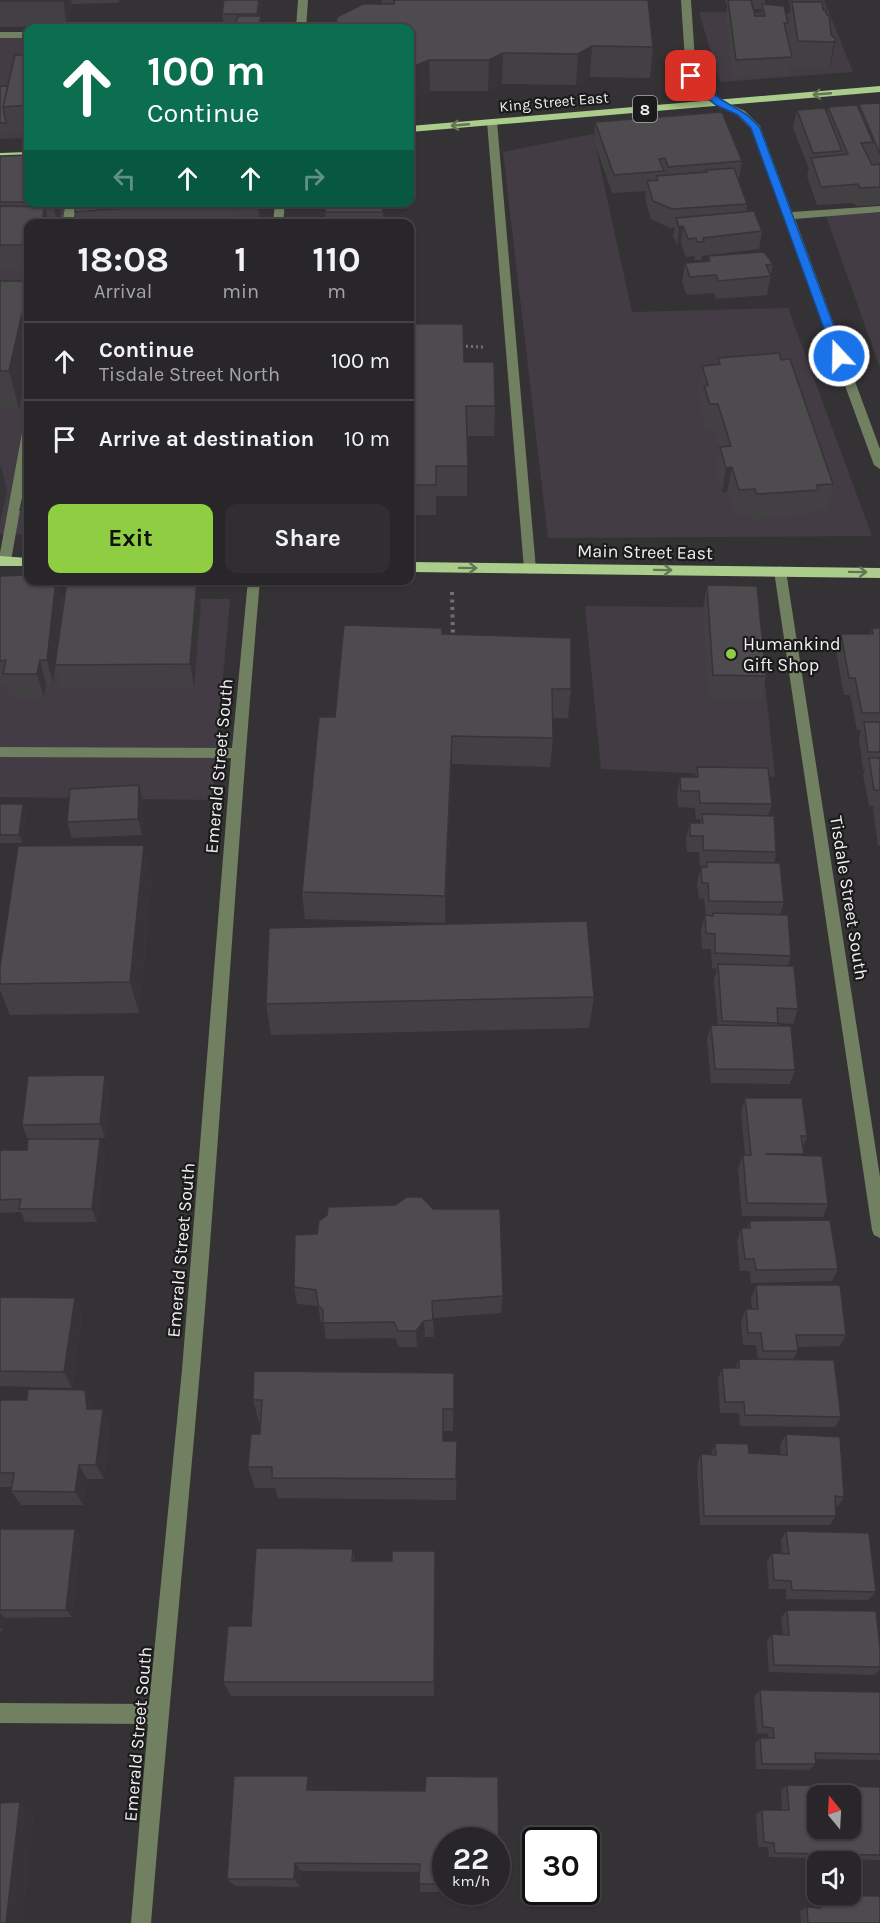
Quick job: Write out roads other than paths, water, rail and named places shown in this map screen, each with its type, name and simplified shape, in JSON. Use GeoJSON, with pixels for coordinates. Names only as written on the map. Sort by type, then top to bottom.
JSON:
{"type":"FeatureCollection","features":[{"type":"Feature","properties":{"kind":"main road","name":"King Street East"},"geometry":{"type":"LineString","coordinates":[[414,129],[880,89]]}},
{"type":"Feature","properties":{"kind":"main road"},"geometry":{"type":"LineString","coordinates":[[0,156],[24,154]]}},
{"type":"Feature","properties":{"kind":"main road"},"geometry":{"type":"LineString","coordinates":[[2,561],[24,562]]}},
{"type":"Feature","properties":{"kind":"main road","name":"Main Street East"},"geometry":{"type":"LineString","coordinates":[[414,567],[880,573]]}},
{"type":"Feature","properties":{"kind":"street"},"geometry":{"type":"LineString","coordinates":[[300,24],[303,0]]}},
{"type":"Feature","properties":{"kind":"street"},"geometry":{"type":"LineString","coordinates":[[686,0],[691,76],[694,82],[719,103],[741,113],[756,128],[880,465]]}},
{"type":"Feature","properties":{"kind":"street"},"geometry":{"type":"LineString","coordinates":[[0,34],[24,35]]}},
{"type":"Feature","properties":{"kind":"street"},"geometry":{"type":"LineString","coordinates":[[492,122],[530,568]]}},
{"type":"Feature","properties":{"kind":"street"},"geometry":{"type":"LineString","coordinates":[[787,216],[880,210]]}},
{"type":"Feature","properties":{"kind":"street"},"geometry":{"type":"LineString","coordinates":[[2,561],[24,453]]}},
{"type":"Feature","properties":{"kind":"street","name":"Tisdale Street South"},"geometry":{"type":"LineString","coordinates":[[780,571],[880,1230]]}},
{"type":"Feature","properties":{"kind":"street","name":"Emerald Street South"},"geometry":{"type":"LineString","coordinates":[[141,1923],[208,1170],[238,753],[254,585]]}},
{"type":"Feature","properties":{"kind":"street"},"geometry":{"type":"LineString","coordinates":[[0,752],[238,753]]}},
{"type":"Feature","properties":{"kind":"street"},"geometry":{"type":"LineString","coordinates":[[0,1713],[158,1714]]}},
{"type":"Feature","properties":{"kind":"place","name":"Humankind Gift Shop"},"geometry":{"type":"Point","coordinates":[731,654]}}]}
